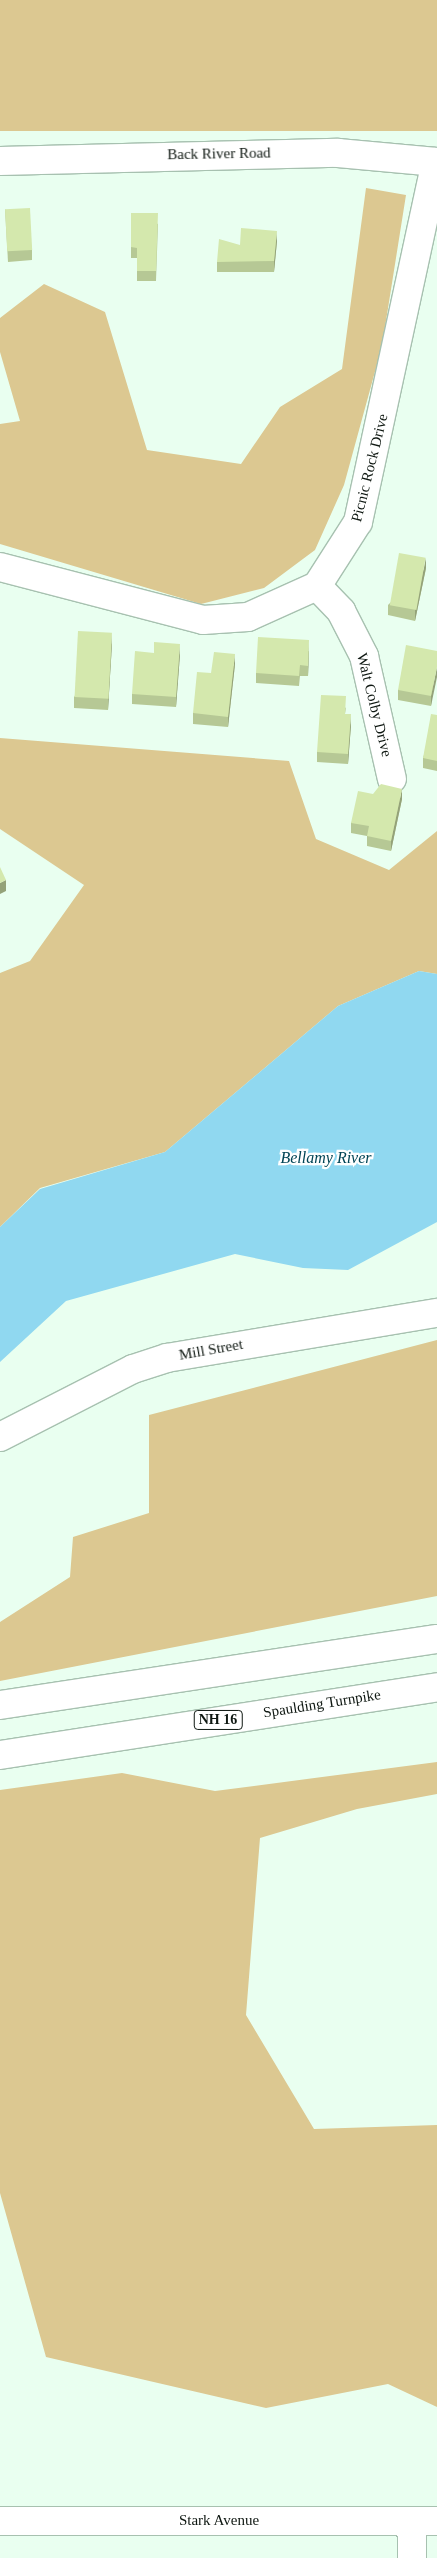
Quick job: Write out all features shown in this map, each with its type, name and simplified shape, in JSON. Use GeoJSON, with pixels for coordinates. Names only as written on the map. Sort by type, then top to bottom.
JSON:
{"type":"FeatureCollection","features":[{"type":"Feature","properties":{"kind":"main road","name":"Back River Road"},"geometry":{"type":"LineString","coordinates":[[0,161],[338,153],[437,162]]}},
{"type":"Feature","properties":{"kind":"main road","name":"Picnic Rock Drive"},"geometry":{"type":"LineString","coordinates":[[0,567],[203,620],[248,617],[317,586],[347,546],[361,514],[437,162]]}},
{"type":"Feature","properties":{"kind":"main road","name":"Walt Colby Drive"},"geometry":{"type":"LineString","coordinates":[[317,586],[341,611],[364,656],[392,779]]}},
{"type":"Feature","properties":{"kind":"main road","name":"Mill Street"},"geometry":{"type":"LineString","coordinates":[[0,1437],[133,1369],[167,1358],[437,1313]]}},
{"type":"Feature","properties":{"kind":"main road"},"geometry":{"type":"LineString","coordinates":[[0,1705],[437,1639]]}},
{"type":"Feature","properties":{"kind":"main road","name":"Spaulding Turnpike"},"geometry":{"type":"LineString","coordinates":[[0,1755],[437,1686]]}},
{"type":"Feature","properties":{"kind":"main road","name":"Stark Avenue"},"geometry":{"type":"LineString","coordinates":[[0,2521],[424,2521]]}},
{"type":"Feature","properties":{"kind":"main road"},"geometry":{"type":"LineString","coordinates":[[412,2558],[424,2521]]}},
{"type":"Feature","properties":{"kind":"shaded area"},"geometry":{"type":"Polygon","coordinates":[[[0,0],[437,0],[437,131],[0,131],[0,0]]]}},
{"type":"Feature","properties":{"kind":"shaded area"},"geometry":{"type":"Polygon","coordinates":[[[366,188],[406,195],[382,346],[344,485],[315,550],[264,588],[201,604],[0,544],[0,424],[20,421],[0,352],[0,318],[44,284],[105,312],[147,450],[241,464],[280,407],[342,369],[366,188]]]}},
{"type":"Feature","properties":{"kind":"shaded area"},"geometry":{"type":"Polygon","coordinates":[[[0,738],[289,761],[316,839],[389,870],[437,831],[437,974],[419,971],[338,1006],[165,1152],[40,1188],[0,1227],[0,973],[30,961],[84,885],[0,829],[0,738]]]}},
{"type":"Feature","properties":{"kind":"shaded area"},"geometry":{"type":"Polygon","coordinates":[[[437,1340],[437,1596],[0,1681],[0,1622],[70,1577],[73,1537],[149,1513],[149,1415],[437,1340]]]}},
{"type":"Feature","properties":{"kind":"shaded area"},"geometry":{"type":"Polygon","coordinates":[[[437,1762],[437,1794],[357,1809],[260,1838],[246,2015],[314,2129],[437,2125],[437,2407],[388,2384],[266,2408],[46,2357],[0,2193],[0,1790],[122,1773],[215,1791],[437,1762]]]}},
{"type":"Feature","properties":{"kind":"water","name":"Bellamy River"},"geometry":{"type":"Polygon","coordinates":[[[419,971],[437,974],[437,1222],[348,1270],[303,1268],[235,1254],[66,1301],[0,1362],[0,1227],[40,1189],[165,1152],[338,1006],[419,971]]]}},
{"type":"Feature","properties":{"kind":"building"},"geometry":{"type":"Polygon","coordinates":[[[30,208],[32,250],[7,251],[5,209],[30,208]]]}},
{"type":"Feature","properties":{"kind":"building"},"geometry":{"type":"Polygon","coordinates":[[[131,213],[158,213],[156,271],[137,271],[137,248],[131,247],[131,213]]]}},
{"type":"Feature","properties":{"kind":"building"},"geometry":{"type":"Polygon","coordinates":[[[241,228],[277,231],[274,261],[217,262],[219,239],[240,245],[241,228]]]}},
{"type":"Feature","properties":{"kind":"building"},"geometry":{"type":"Polygon","coordinates":[[[399,553],[426,558],[416,610],[390,605],[399,553]]]}},
{"type":"Feature","properties":{"kind":"building"},"geometry":{"type":"Polygon","coordinates":[[[78,631],[112,633],[108,699],[75,697],[78,631]]]}},
{"type":"Feature","properties":{"kind":"building"},"geometry":{"type":"Polygon","coordinates":[[[258,637],[309,640],[308,666],[300,665],[299,676],[256,673],[258,637]]]}},
{"type":"Feature","properties":{"kind":"building"},"geometry":{"type":"Polygon","coordinates":[[[154,642],[180,644],[176,697],[132,694],[135,651],[154,653],[154,642]]]}},
{"type":"Feature","properties":{"kind":"building"},"geometry":{"type":"Polygon","coordinates":[[[406,645],[437,651],[437,667],[431,696],[398,690],[406,645]]]}},
{"type":"Feature","properties":{"kind":"building"},"geometry":{"type":"Polygon","coordinates":[[[214,652],[235,654],[228,717],[193,713],[197,672],[211,673],[214,652]]]}},
{"type":"Feature","properties":{"kind":"building"},"geometry":{"type":"Polygon","coordinates":[[[321,695],[346,696],[345,714],[351,714],[348,754],[317,752],[321,695]]]}},
{"type":"Feature","properties":{"kind":"building"},"geometry":{"type":"Polygon","coordinates":[[[431,714],[437,715],[437,761],[423,758],[431,714]]]}},
{"type":"Feature","properties":{"kind":"building"},"geometry":{"type":"Polygon","coordinates":[[[381,784],[402,789],[391,841],[367,836],[369,826],[351,823],[358,791],[373,794],[381,784]]]}},
{"type":"Feature","properties":{"kind":"building"},"geometry":{"type":"Polygon","coordinates":[[[0,867],[6,880],[0,883],[0,867]]]}}]}
